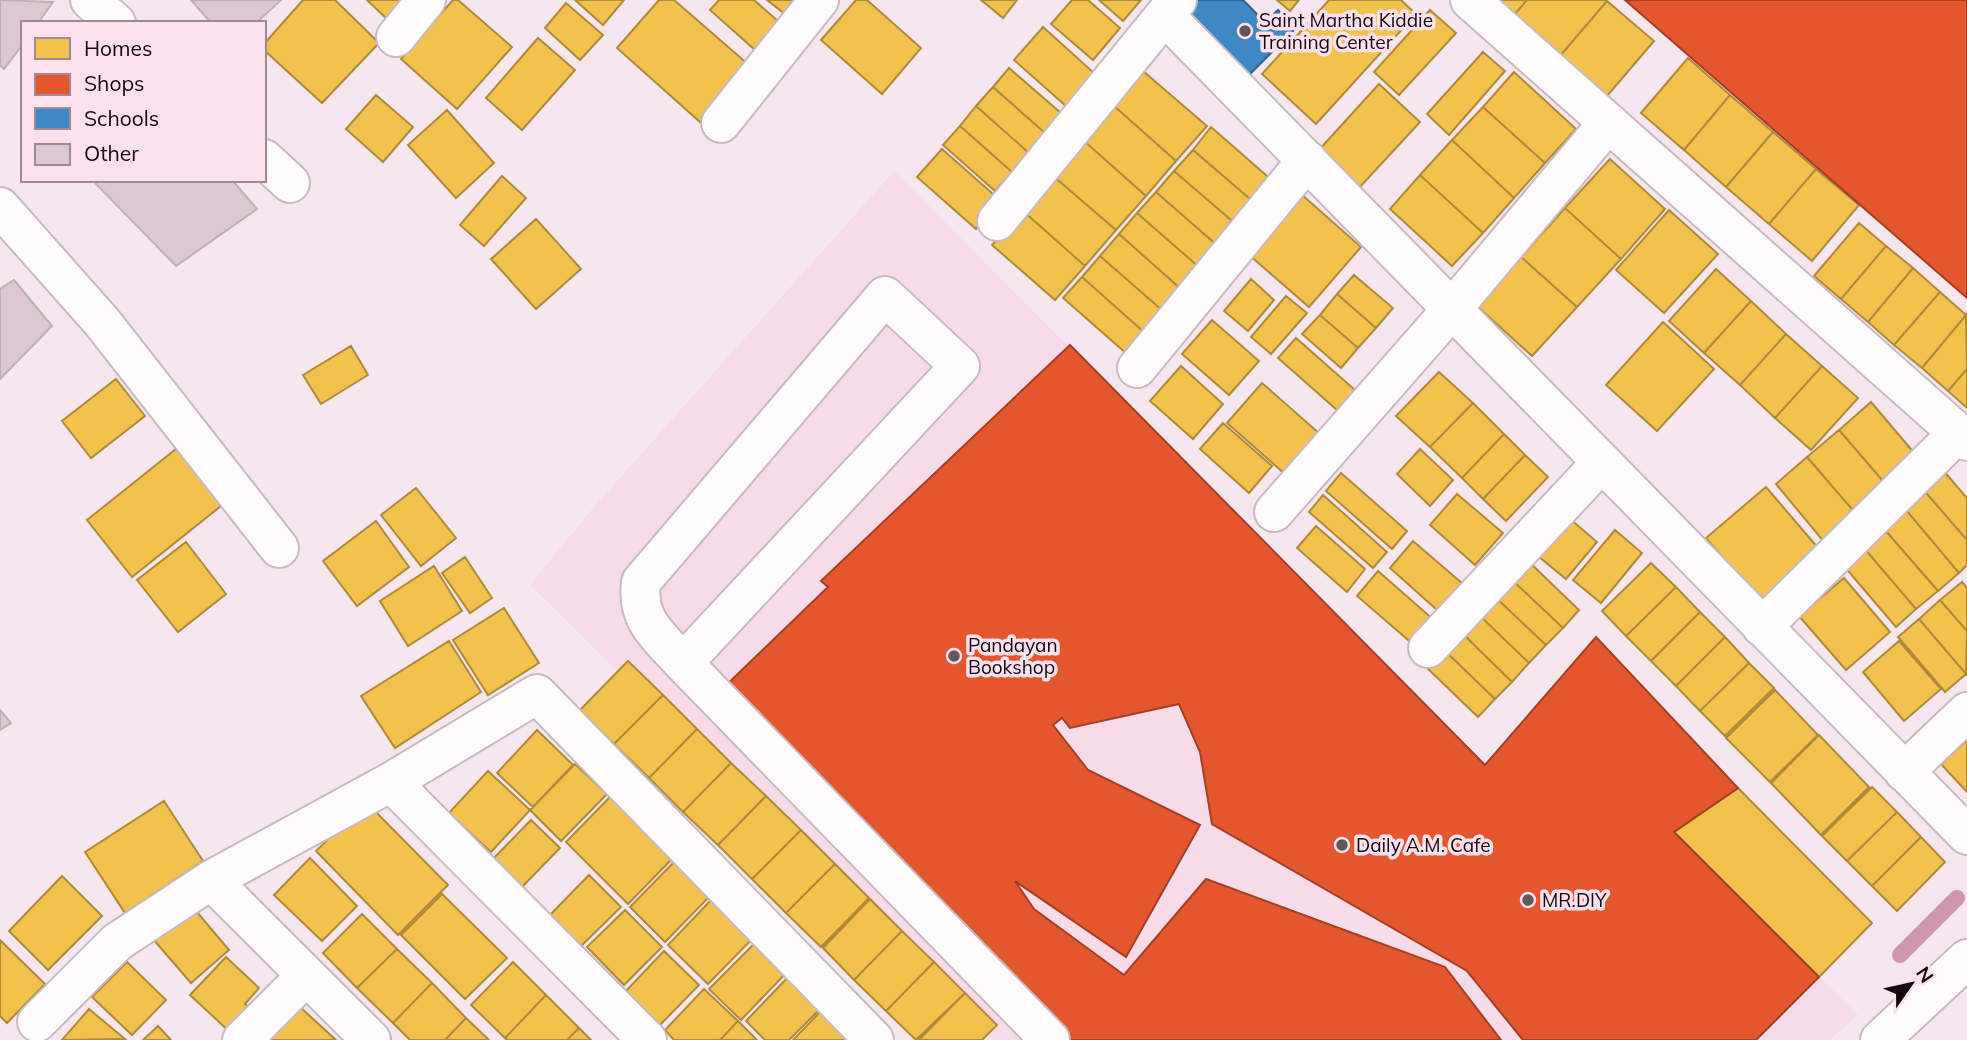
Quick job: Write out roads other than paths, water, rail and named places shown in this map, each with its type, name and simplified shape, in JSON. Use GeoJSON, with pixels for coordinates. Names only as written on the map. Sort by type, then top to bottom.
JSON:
{"type":"FeatureCollection","features":[{"type":"Feature","properties":{"kind":"street"},"geometry":{"type":"LineString","coordinates":[[90,0],[114,21]]}},
{"type":"Feature","properties":{"kind":"street"},"geometry":{"type":"LineString","coordinates":[[396,37],[426,0]]}},
{"type":"Feature","properties":{"kind":"street"},"geometry":{"type":"LineString","coordinates":[[721,123],[819,0]]}},
{"type":"Feature","properties":{"kind":"street"},"geometry":{"type":"LineString","coordinates":[[1470,0],[1962,437],[1762,626]]}},
{"type":"Feature","properties":{"kind":"street"},"geometry":{"type":"LineString","coordinates":[[997,220],[1171,8],[1307,160],[1967,835]]}},
{"type":"Feature","properties":{"kind":"street"},"geometry":{"type":"LineString","coordinates":[[1274,512],[1452,309],[1608,123]]}},
{"type":"Feature","properties":{"kind":"street"},"geometry":{"type":"LineString","coordinates":[[1137,368],[1307,160]]}},
{"type":"Feature","properties":{"kind":"street"},"geometry":{"type":"LineString","coordinates":[[0,207],[102,322],[279,548]]}},
{"type":"Feature","properties":{"kind":"street"},"geometry":{"type":"LineString","coordinates":[[683,663],[960,366],[884,296],[641,582],[638,603],[649,626],[683,663],[1050,1040]]}},
{"type":"Feature","properties":{"kind":"street"},"geometry":{"type":"LineString","coordinates":[[1428,648],[1602,462]]}},
{"type":"Feature","properties":{"kind":"street"},"geometry":{"type":"LineString","coordinates":[[37,1022],[117,942],[211,880],[391,782],[537,694],[874,1040]]}},
{"type":"Feature","properties":{"kind":"street"},"geometry":{"type":"LineString","coordinates":[[1904,772],[1967,712]]}},
{"type":"Feature","properties":{"kind":"street"},"geometry":{"type":"LineString","coordinates":[[391,782],[647,1040]]}},
{"type":"Feature","properties":{"kind":"street"},"geometry":{"type":"LineString","coordinates":[[211,880],[371,1040]]}},
{"type":"Feature","properties":{"kind":"street"},"geometry":{"type":"LineString","coordinates":[[1880,1040],[1967,959]]}},
{"type":"Feature","properties":{"kind":"street"},"geometry":{"type":"LineString","coordinates":[[242,1040],[306,976]]}},
{"type":"Feature","properties":{"kind":"waterway"},"geometry":{"type":"LineString","coordinates":[[1900,955],[1957,898]]}},
{"type":"Feature","properties":{"kind":"place","name":"Saint Martha Kiddie Training Center"},"geometry":{"type":"Point","coordinates":[1245,31]}},
{"type":"Feature","properties":{"kind":"place","name":"Pandayan Bookshop"},"geometry":{"type":"Point","coordinates":[954,656]}},
{"type":"Feature","properties":{"kind":"place","name":"Daily A.M. Cafe"},"geometry":{"type":"Point","coordinates":[1342,845]}},
{"type":"Feature","properties":{"kind":"place","name":"MR.DIY"},"geometry":{"type":"Point","coordinates":[1528,900]}}]}
